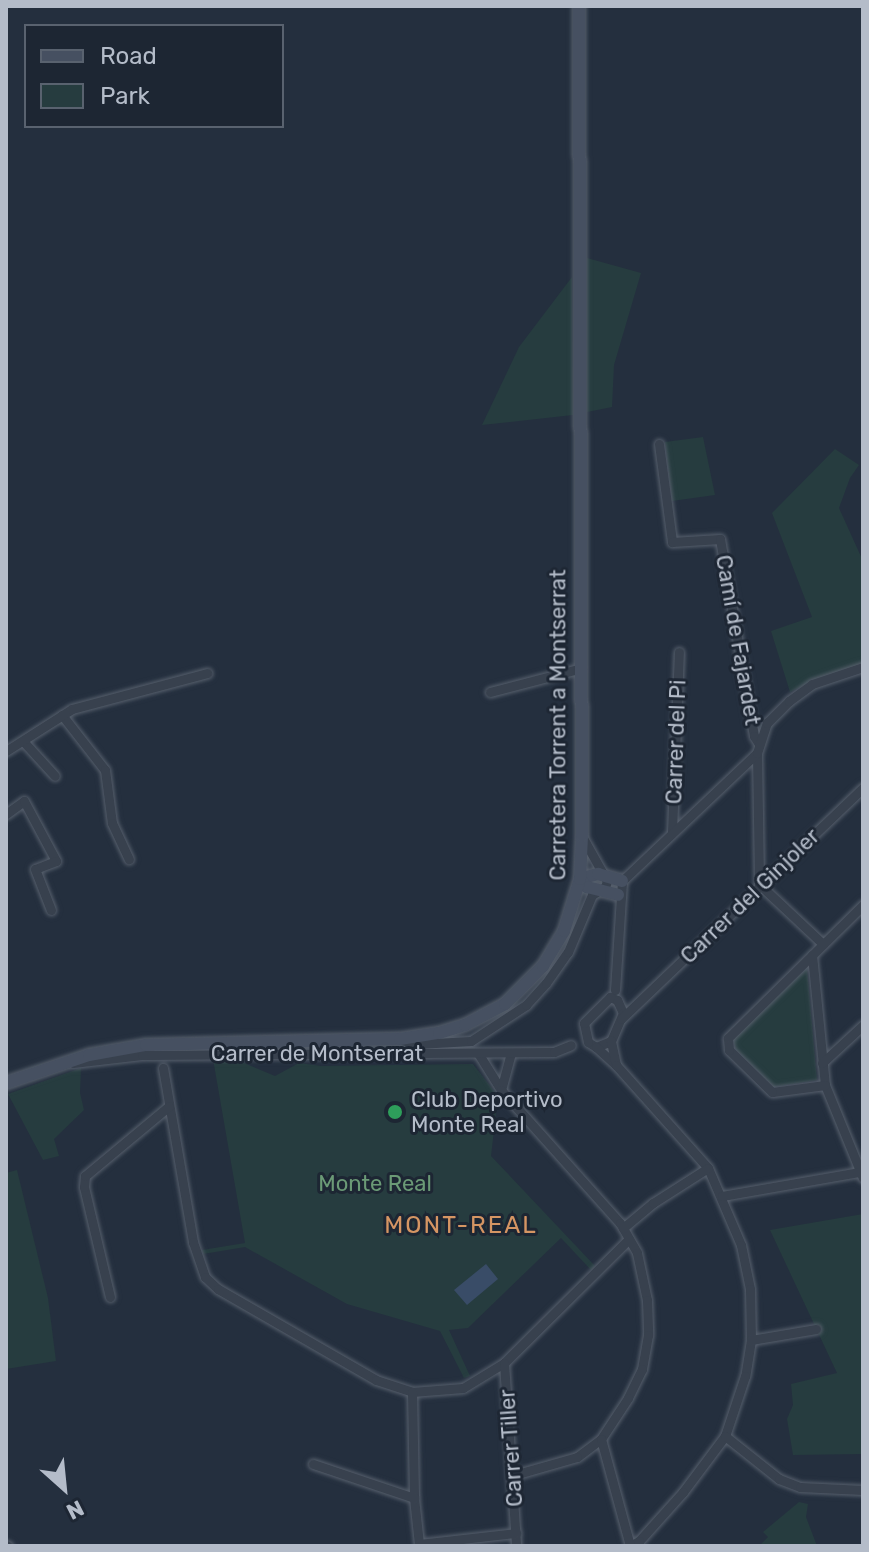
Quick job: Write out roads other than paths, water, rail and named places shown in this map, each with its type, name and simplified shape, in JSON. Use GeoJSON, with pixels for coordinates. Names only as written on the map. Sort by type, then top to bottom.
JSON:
{"type":"FeatureCollection","features":[{"type":"Feature","properties":{"kind":"main road","name":"Carretera Torrent a Montserrat"},"geometry":{"type":"LineString","coordinates":[[6,1083],[62,1063],[146,1045],[398,1039],[439,1033],[465,1025],[515,995],[543,966],[560,939],[571,916],[580,879],[582,836],[579,6]]}},
{"type":"Feature","properties":{"kind":"main road"},"geometry":{"type":"LineString","coordinates":[[580,879],[603,875],[619,889]]}},
{"type":"Feature","properties":{"kind":"main road"},"geometry":{"type":"LineString","coordinates":[[580,879],[601,891],[619,889]]}},
{"type":"Feature","properties":{"kind":"street","name":"Camí de Fajardet"},"geometry":{"type":"LineString","coordinates":[[659,444],[672,542],[720,539],[758,749]]}},
{"type":"Feature","properties":{"kind":"street","name":"Carrer del Pi"},"geometry":{"type":"LineString","coordinates":[[672,832],[679,652]]}},
{"type":"Feature","properties":{"kind":"street","name":"Camí de Fajardet"},"geometry":{"type":"LineString","coordinates":[[619,889],[672,832],[758,749],[767,723],[801,690],[863,667]]}},
{"type":"Feature","properties":{"kind":"street"},"geometry":{"type":"LineString","coordinates":[[490,692],[582,668]]}},
{"type":"Feature","properties":{"kind":"street"},"geometry":{"type":"LineString","coordinates":[[6,751],[62,715],[87,705],[207,673]]}},
{"type":"Feature","properties":{"kind":"street"},"geometry":{"type":"LineString","coordinates":[[62,715],[105,770],[112,823],[129,859]]}},
{"type":"Feature","properties":{"kind":"street"},"geometry":{"type":"LineString","coordinates":[[23,741],[55,776]]}},
{"type":"Feature","properties":{"kind":"street"},"geometry":{"type":"LineString","coordinates":[[758,749],[759,884],[823,944]]}},
{"type":"Feature","properties":{"kind":"street","name":"Carrer del Ginjoler"},"geometry":{"type":"LineString","coordinates":[[621,1019],[863,788]]}},
{"type":"Feature","properties":{"kind":"street"},"geometry":{"type":"LineString","coordinates":[[6,814],[24,801],[56,861],[35,869],[51,910]]}},
{"type":"Feature","properties":{"kind":"street"},"geometry":{"type":"LineString","coordinates":[[582,836],[603,875]]}},
{"type":"Feature","properties":{"kind":"street","name":"Carrer de Montserrat"},"geometry":{"type":"LineString","coordinates":[[398,1039],[417,1044],[460,1043],[488,1033],[526,1005],[568,952],[592,895],[601,891],[607,881],[603,875]]}},
{"type":"Feature","properties":{"kind":"street"},"geometry":{"type":"LineString","coordinates":[[616,1065],[611,1041],[621,1019],[616,998],[619,889]]}},
{"type":"Feature","properties":{"kind":"street"},"geometry":{"type":"LineString","coordinates":[[825,1085],[772,1092],[729,1050],[727,1042],[863,905]]}},
{"type":"Feature","properties":{"kind":"street"},"geometry":{"type":"LineString","coordinates":[[722,1196],[862,1175],[825,1085],[812,955]]}},
{"type":"Feature","properties":{"kind":"street"},"geometry":{"type":"LineString","coordinates":[[616,998],[637,1004]]}},
{"type":"Feature","properties":{"kind":"street"},"geometry":{"type":"LineString","coordinates":[[601,1439],[630,1546],[639,1541],[683,1492],[725,1436],[745,1376],[751,1340],[750,1289],[741,1245],[708,1168],[616,1065],[592,1044],[584,1029],[584,1023],[616,998]]}},
{"type":"Feature","properties":{"kind":"street"},"geometry":{"type":"LineString","coordinates":[[822,1063],[863,1025]]}},
{"type":"Feature","properties":{"kind":"street"},"geometry":{"type":"LineString","coordinates":[[571,1045],[584,1029]]}},
{"type":"Feature","properties":{"kind":"street","name":"Carrer de Montserrat"},"geometry":{"type":"LineString","coordinates":[[62,1063],[153,1055],[554,1052],[571,1045],[611,1041]]}},
{"type":"Feature","properties":{"kind":"street"},"geometry":{"type":"LineString","coordinates":[[478,1053],[501,1090],[597,1193],[623,1228],[643,1271],[648,1335],[642,1369],[628,1398],[601,1439],[577,1457],[514,1475]]}},
{"type":"Feature","properties":{"kind":"street"},"geometry":{"type":"LineString","coordinates":[[501,1090],[511,1053]]}},
{"type":"Feature","properties":{"kind":"street"},"geometry":{"type":"LineString","coordinates":[[153,1055],[163,1068],[193,1242],[205,1277],[218,1289],[340,1362],[412,1392],[463,1388],[504,1363],[629,1239]]}},
{"type":"Feature","properties":{"kind":"street"},"geometry":{"type":"LineString","coordinates":[[163,1068],[169,1055]]}},
{"type":"Feature","properties":{"kind":"street"},"geometry":{"type":"LineString","coordinates":[[110,1297],[84,1187],[85,1176],[169,1106]]}},
{"type":"Feature","properties":{"kind":"street"},"geometry":{"type":"LineString","coordinates":[[623,1228],[653,1203],[708,1168]]}},
{"type":"Feature","properties":{"kind":"street"},"geometry":{"type":"LineString","coordinates":[[751,1340],[816,1329]]}},
{"type":"Feature","properties":{"kind":"street","name":"Carrer Tiller"},"geometry":{"type":"LineString","coordinates":[[504,1363],[514,1475],[516,1546]]}},
{"type":"Feature","properties":{"kind":"street"},"geometry":{"type":"LineString","coordinates":[[313,1464],[414,1498],[412,1392]]}},
{"type":"Feature","properties":{"kind":"street"},"geometry":{"type":"LineString","coordinates":[[725,1436],[779,1479],[800,1487],[863,1490]]}},
{"type":"Feature","properties":{"kind":"street","name":"Carrer Tiller"},"geometry":{"type":"LineString","coordinates":[[414,1498],[419,1544],[516,1533]]}},
{"type":"Feature","properties":{"kind":"water"},"geometry":{"type":"Polygon","coordinates":[[[486,1264],[498,1279],[467,1305],[454,1290],[486,1264]]]}},
{"type":"Feature","properties":{"kind":"place","name":"Club Deportivo Monte Real"},"geometry":{"type":"Point","coordinates":[395,1112]}},
{"type":"Feature","properties":{"kind":"district","name":"MONT-REAL"},"geometry":{"type":"Point","coordinates":[461,1226]}},
{"type":"Feature","properties":{"kind":"park label","name":"Monte Real"},"geometry":{"type":"Point","coordinates":[375,1184]}}]}
